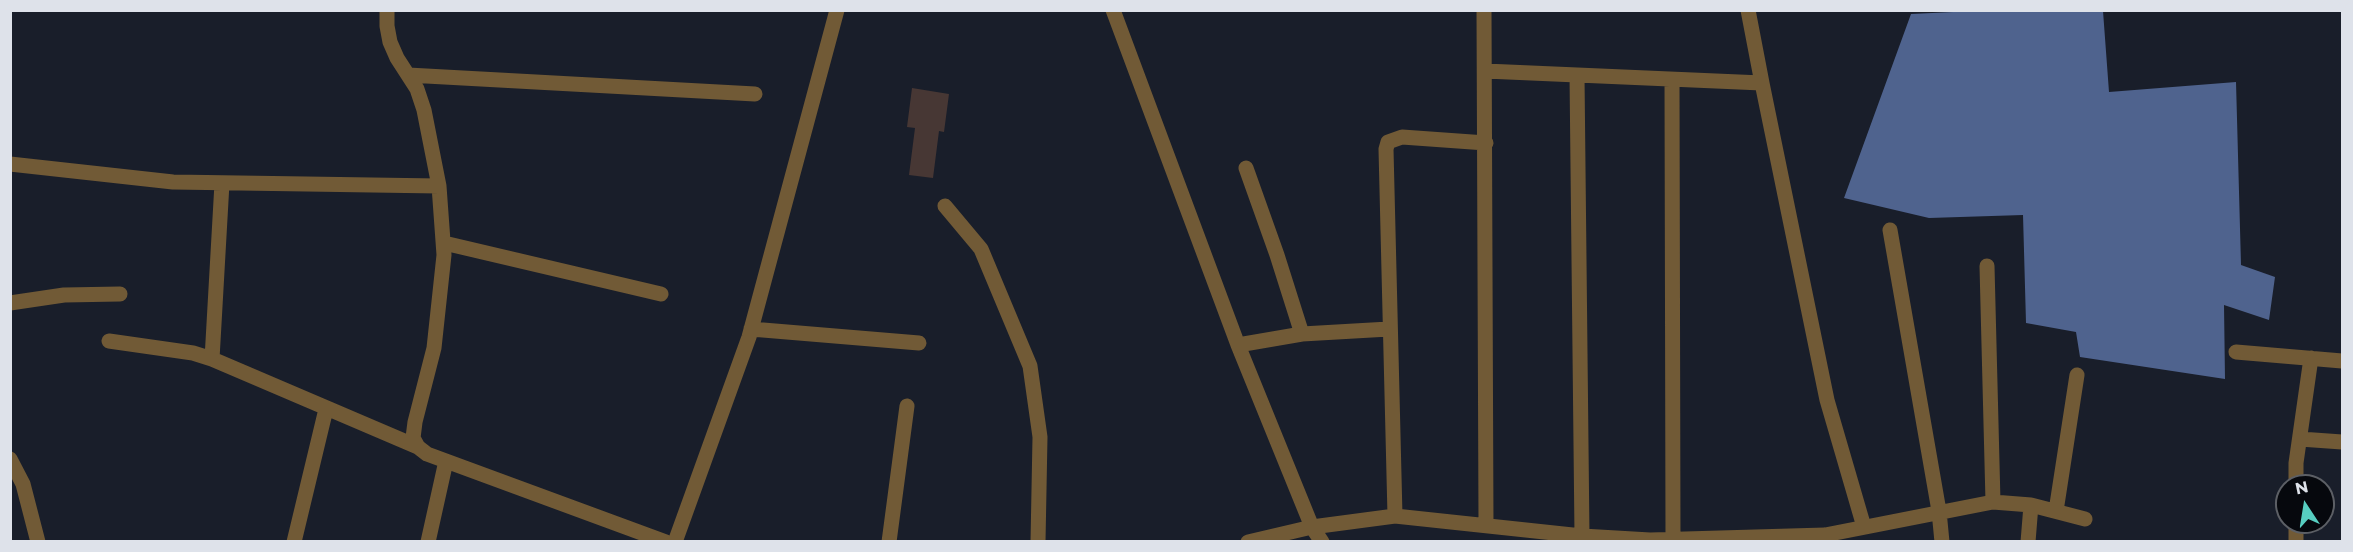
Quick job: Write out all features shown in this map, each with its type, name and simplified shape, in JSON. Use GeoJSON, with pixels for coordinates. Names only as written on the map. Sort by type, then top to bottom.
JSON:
{"type":"FeatureCollection","features":[{"type":"Feature","properties":{"kind":"street"},"geometry":{"type":"LineString","coordinates":[[387,10],[390,42],[417,89],[424,110],[439,186],[444,243],[434,348],[413,438],[418,447]]}},
{"type":"Feature","properties":{"kind":"street"},"geometry":{"type":"LineString","coordinates":[[675,542],[751,328],[837,10]]}},
{"type":"Feature","properties":{"kind":"street"},"geometry":{"type":"LineString","coordinates":[[1113,10],[1238,345],[1312,527],[1322,542]]}},
{"type":"Feature","properties":{"kind":"street"},"geometry":{"type":"LineString","coordinates":[[1484,10],[1486,524]]}},
{"type":"Feature","properties":{"kind":"street"},"geometry":{"type":"LineString","coordinates":[[1748,10],[1827,400],[1864,527]]}},
{"type":"Feature","properties":{"kind":"street"},"geometry":{"type":"LineString","coordinates":[[1485,70],[1762,83]]}},
{"type":"Feature","properties":{"kind":"street"},"geometry":{"type":"LineString","coordinates":[[408,75],[755,94]]}},
{"type":"Feature","properties":{"kind":"street"},"geometry":{"type":"LineString","coordinates":[[1577,75],[1582,536]]}},
{"type":"Feature","properties":{"kind":"street"},"geometry":{"type":"LineString","coordinates":[[1672,80],[1673,539]]}},
{"type":"Feature","properties":{"kind":"street"},"geometry":{"type":"LineString","coordinates":[[1395,516],[1386,149],[1388,142],[1402,137],[1486,143]]}},
{"type":"Feature","properties":{"kind":"street"},"geometry":{"type":"LineString","coordinates":[[10,164],[173,182],[439,186]]}},
{"type":"Feature","properties":{"kind":"street"},"geometry":{"type":"LineString","coordinates":[[1246,168],[1302,334]]}},
{"type":"Feature","properties":{"kind":"street"},"geometry":{"type":"LineString","coordinates":[[212,359],[222,183]]}},
{"type":"Feature","properties":{"kind":"street"},"geometry":{"type":"LineString","coordinates":[[945,206],[981,249],[1030,366],[1040,437],[1038,542]]}},
{"type":"Feature","properties":{"kind":"street"},"geometry":{"type":"LineString","coordinates":[[1890,230],[1939,511],[1942,542]]}},
{"type":"Feature","properties":{"kind":"street"},"geometry":{"type":"LineString","coordinates":[[444,243],[661,294]]}},
{"type":"Feature","properties":{"kind":"street"},"geometry":{"type":"LineString","coordinates":[[1987,266],[1993,502]]}},
{"type":"Feature","properties":{"kind":"street"},"geometry":{"type":"LineString","coordinates":[[10,303],[64,295],[120,294]]}},
{"type":"Feature","properties":{"kind":"street"},"geometry":{"type":"LineString","coordinates":[[751,328],[919,343]]}},
{"type":"Feature","properties":{"kind":"street"},"geometry":{"type":"LineString","coordinates":[[1238,345],[1302,334],[1389,329]]}},
{"type":"Feature","properties":{"kind":"street"},"geometry":{"type":"LineString","coordinates":[[109,341],[193,353],[212,359],[326,410],[418,447],[427,454],[666,542]]}},
{"type":"Feature","properties":{"kind":"street"},"geometry":{"type":"LineString","coordinates":[[2236,352],[2343,361]]}},
{"type":"Feature","properties":{"kind":"street"},"geometry":{"type":"LineString","coordinates":[[2296,474],[2311,358]]}},
{"type":"Feature","properties":{"kind":"street"},"geometry":{"type":"LineString","coordinates":[[2056,511],[2077,375]]}},
{"type":"Feature","properties":{"kind":"street"},"geometry":{"type":"LineString","coordinates":[[889,542],[907,406]]}},
{"type":"Feature","properties":{"kind":"street"},"geometry":{"type":"LineString","coordinates":[[294,542],[326,410]]}},
{"type":"Feature","properties":{"kind":"street"},"geometry":{"type":"LineString","coordinates":[[2300,439],[2343,442]]}},
{"type":"Feature","properties":{"kind":"street"},"geometry":{"type":"LineString","coordinates":[[10,459],[23,484],[38,542]]}},
{"type":"Feature","properties":{"kind":"street"},"geometry":{"type":"LineString","coordinates":[[428,542],[446,461]]}},
{"type":"Feature","properties":{"kind":"street"},"geometry":{"type":"LineString","coordinates":[[1248,542],[1312,527],[1395,516],[1582,536],[1700,540],[1825,535],[1993,502],[2031,504],[2085,519]]}},
{"type":"Feature","properties":{"kind":"street"},"geometry":{"type":"LineString","coordinates":[[2028,542],[2031,504]]}},
{"type":"Feature","properties":{"kind":"water"},"geometry":{"type":"Polygon","coordinates":[[[1974,11],[2103,11],[2109,92],[2236,82],[2241,265],[2275,277],[2269,320],[2224,305],[2225,379],[2080,357],[2076,332],[2026,323],[2023,215],[1929,218],[1844,198],[1911,14],[1974,11]]]}},
{"type":"Feature","properties":{"kind":"building"},"geometry":{"type":"Polygon","coordinates":[[[912,88],[949,94],[944,132],[939,131],[933,178],[909,175],[915,128],[907,127],[912,88]]]}}]}
